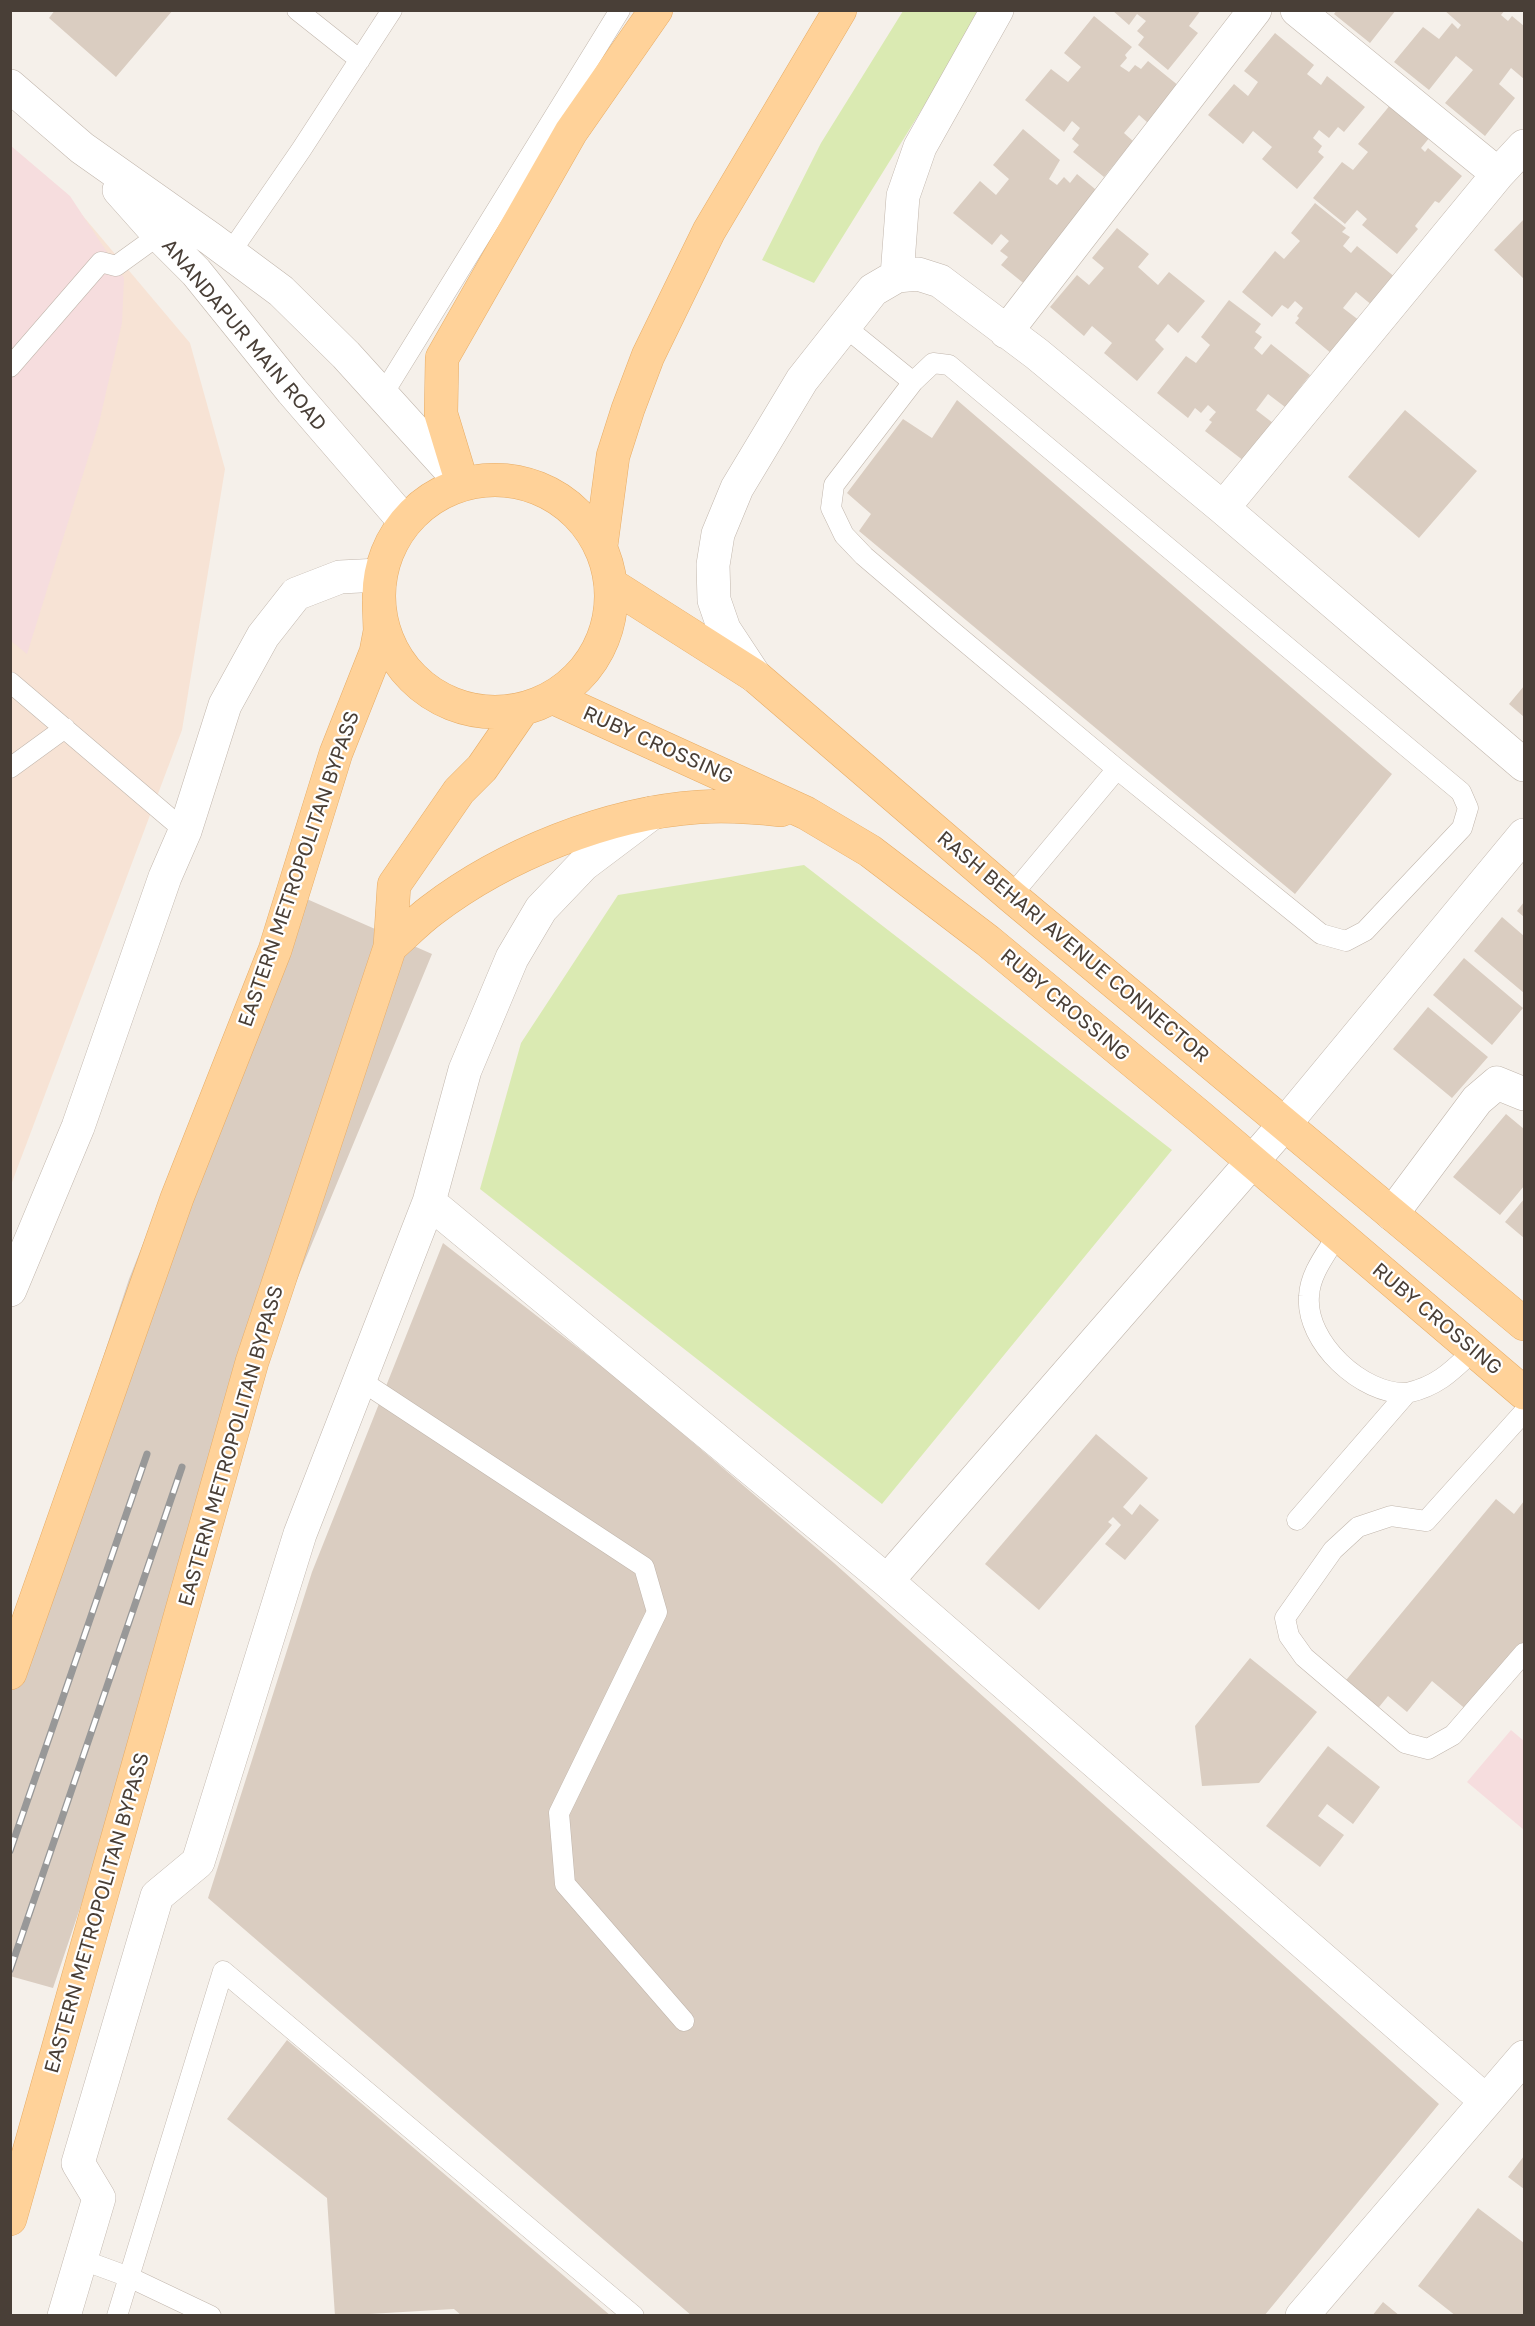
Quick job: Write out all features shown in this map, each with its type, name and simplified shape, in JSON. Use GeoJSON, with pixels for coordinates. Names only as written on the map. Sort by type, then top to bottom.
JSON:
{"type":"FeatureCollection","features":[{"type":"Feature","properties":{"kind":"main road"},"geometry":{"type":"LineString","coordinates":[[462,483],[441,414],[442,358],[571,132],[656,10]]}},
{"type":"Feature","properties":{"kind":"main road"},"geometry":{"type":"LineString","coordinates":[[601,546],[613,456],[648,356],[709,231],[840,10]]}},
{"type":"Feature","properties":{"kind":"main road","name":"RUBY CROSSING"},"geometry":{"type":"LineString","coordinates":[[509,480],[538,487],[563,501],[585,521],[601,546],[612,585],[611,618],[600,650],[580,677],[554,698],[522,710],[489,712],[456,706],[426,690],[402,666],[386,637],[380,589],[389,546],[405,522],[426,502],[462,483],[509,480]]}},
{"type":"Feature","properties":{"kind":"main road","name":"RASH BEHARI AVENUE CONNECTOR"},"geometry":{"type":"LineString","coordinates":[[612,585],[755,676],[1011,896],[1524,1324]]}},
{"type":"Feature","properties":{"kind":"main road","name":"EASTERN METROPOLITAN BYPASS"},"geometry":{"type":"LineString","coordinates":[[10,1673],[177,1198],[275,950],[336,753],[376,652],[380,631],[380,589]]}},
{"type":"Feature","properties":{"kind":"main road","name":"RUBY CROSSING"},"geometry":{"type":"LineString","coordinates":[[554,698],[806,813],[870,851],[987,941],[1338,1234],[1524,1393]]}},
{"type":"Feature","properties":{"kind":"main road","name":"EASTERN METROPOLITAN BYPASS"},"geometry":{"type":"LineString","coordinates":[[10,2219],[252,1362],[390,947],[394,885],[459,791],[482,768],[522,710]]}},
{"type":"Feature","properties":{"kind":"main road"},"geometry":{"type":"LineString","coordinates":[[390,947],[432,910],[515,860],[604,825],[652,813],[698,807],[739,806],[806,813]]}},
{"type":"Feature","properties":{"kind":"street"},"geometry":{"type":"LineString","coordinates":[[897,276],[903,196],[920,147],[997,10]]}},
{"type":"Feature","properties":{"kind":"street"},"geometry":{"type":"LineString","coordinates":[[1006,332],[1255,10]]}},
{"type":"Feature","properties":{"kind":"street"},"geometry":{"type":"LineString","coordinates":[[1297,10],[1498,174]]}},
{"type":"Feature","properties":{"kind":"street","name":"ANANDAPUR MAIN ROAD"},"geometry":{"type":"LineString","coordinates":[[10,86],[82,148],[280,291],[383,394],[462,483]]}},
{"type":"Feature","properties":{"kind":"street"},"geometry":{"type":"LineString","coordinates":[[1222,508],[1498,174],[1524,146]]}},
{"type":"Feature","properties":{"kind":"street","name":"ANANDAPUR MAIN ROAD"},"geometry":{"type":"LineString","coordinates":[[82,148],[159,235],[196,272],[292,391],[405,522]]}},
{"type":"Feature","properties":{"kind":"street"},"geometry":{"type":"LineString","coordinates":[[755,676],[724,629],[714,600],[712,565],[718,534],[737,488],[802,380],[873,290],[897,276],[918,274],[940,281],[1037,354],[1524,765]]}},
{"type":"Feature","properties":{"kind":"street"},"geometry":{"type":"LineString","coordinates":[[10,1290],[78,1127],[165,877],[185,831],[225,705],[263,636],[296,594],[340,577],[380,589]]}},
{"type":"Feature","properties":{"kind":"street"},"geometry":{"type":"LineString","coordinates":[[64,2316],[99,2198],[78,2163],[157,1896],[198,1862],[300,1534],[429,1202],[465,1070],[512,958],[541,909],[583,865],[652,813]]}},
{"type":"Feature","properties":{"kind":"street"},"geometry":{"type":"LineString","coordinates":[[887,1581],[1284,1125],[1524,835]]}},
{"type":"Feature","properties":{"kind":"street"},"geometry":{"type":"LineString","coordinates":[[1392,1214],[1477,1100],[1497,1083],[1524,1094]]}},
{"type":"Feature","properties":{"kind":"street"},"geometry":{"type":"LineString","coordinates":[[429,1202],[887,1581],[1486,2101]]}},
{"type":"Feature","properties":{"kind":"street"},"geometry":{"type":"LineString","coordinates":[[1302,2316],[1524,2057]]}},
{"type":"Feature","properties":{"kind":"lane"},"geometry":{"type":"LineString","coordinates":[[297,10],[360,60]]}},
{"type":"Feature","properties":{"kind":"lane"},"geometry":{"type":"LineString","coordinates":[[230,253],[392,10]]}},
{"type":"Feature","properties":{"kind":"lane"},"geometry":{"type":"LineString","coordinates":[[383,394],[620,10]]}},
{"type":"Feature","properties":{"kind":"lane"},"geometry":{"type":"LineString","coordinates":[[10,367],[102,262],[116,266],[159,235]]}},
{"type":"Feature","properties":{"kind":"lane"},"geometry":{"type":"LineString","coordinates":[[844,326],[913,382]]}},
{"type":"Feature","properties":{"kind":"lane"},"geometry":{"type":"LineString","coordinates":[[933,363],[949,365],[1461,792],[1467,808],[1462,828],[1365,931],[1346,941],[1321,934],[1117,769],[864,556],[844,535],[831,508],[834,485],[913,382],[933,363]]}},
{"type":"Feature","properties":{"kind":"lane"},"geometry":{"type":"LineString","coordinates":[[10,682],[185,831]]}},
{"type":"Feature","properties":{"kind":"lane"},"geometry":{"type":"LineString","coordinates":[[10,768],[65,728]]}},
{"type":"Feature","properties":{"kind":"lane"},"geometry":{"type":"LineString","coordinates":[[1011,896],[1117,769]]}},
{"type":"Feature","properties":{"kind":"lane"},"geometry":{"type":"LineString","coordinates":[[1338,1234],[1318,1266],[1310,1287],[1309,1315],[1326,1348],[1341,1363],[1371,1385],[1394,1394],[1407,1393],[1420,1390],[1443,1379],[1474,1350]]}},
{"type":"Feature","properties":{"kind":"lane"},"geometry":{"type":"LineString","coordinates":[[360,1380],[644,1567],[657,1612],[559,1813],[565,1884],[684,2021]]}},
{"type":"Feature","properties":{"kind":"lane"},"geometry":{"type":"LineString","coordinates":[[1297,1520],[1407,1393]]}},
{"type":"Feature","properties":{"kind":"lane"},"geometry":{"type":"LineString","coordinates":[[1524,1412],[1426,1521],[1391,1516],[1358,1527],[1333,1550],[1285,1617],[1289,1636],[1304,1657],[1404,1743],[1428,1749],[1453,1735],[1524,1653]]}},
{"type":"Feature","properties":{"kind":"lane"},"geometry":{"type":"LineString","coordinates":[[117,2316],[223,1971],[634,2316]]}},
{"type":"Feature","properties":{"kind":"lane"},"geometry":{"type":"LineString","coordinates":[[80,2259],[129,2277],[211,2316]]}},
{"type":"Feature","properties":{"kind":"shaded area"},"geometry":{"type":"Polygon","coordinates":[[[10,145],[70,196],[124,278],[122,323],[99,423],[27,654],[10,640],[10,145]]]}},
{"type":"Feature","properties":{"kind":"shaded area"},"geometry":{"type":"Polygon","coordinates":[[[11,152],[83,216],[190,343],[225,469],[182,730],[11,1185],[11,152]]]}},
{"type":"Feature","properties":{"kind":"shaded area"},"geometry":{"type":"Polygon","coordinates":[[[1511,1730],[1524,1741],[1524,1830],[1467,1782],[1511,1730]]]}},
{"type":"Feature","properties":{"kind":"green space"},"geometry":{"type":"Polygon","coordinates":[[[903,11],[983,11],[814,283],[762,260],[821,143],[903,11]]]}},
{"type":"Feature","properties":{"kind":"green space"},"geometry":{"type":"Polygon","coordinates":[[[804,865],[1172,1150],[882,1504],[480,1189],[521,1043],[618,895],[804,865]]]}},
{"type":"Feature","properties":{"kind":"building"},"geometry":{"type":"Polygon","coordinates":[[[55,10],[173,10],[116,77],[49,18],[55,10]]]}},
{"type":"Feature","properties":{"kind":"building"},"geometry":{"type":"Polygon","coordinates":[[[1112,10],[1201,10],[1189,26],[1198,33],[1168,70],[1138,45],[1144,37],[1137,31],[1146,21],[1137,14],[1129,25],[1112,10]]]}},
{"type":"Feature","properties":{"kind":"building"},"geometry":{"type":"Polygon","coordinates":[[[1337,10],[1396,10],[1370,43],[1334,14],[1337,10]]]}},
{"type":"Feature","properties":{"kind":"building"},"geometry":{"type":"Polygon","coordinates":[[[1444,10],[1505,10],[1501,15],[1508,21],[1512,16],[1524,26],[1524,79],[1511,68],[1499,84],[1515,98],[1485,136],[1445,103],[1473,70],[1456,56],[1429,90],[1394,62],[1423,27],[1439,39],[1452,23],[1458,29],[1461,25],[1444,10]]]}},
{"type":"Feature","properties":{"kind":"building"},"geometry":{"type":"Polygon","coordinates":[[[1094,16],[1132,47],[1120,66],[1129,72],[1135,65],[1141,69],[1148,61],[1179,86],[1148,123],[1139,115],[1124,133],[1133,141],[1104,177],[1073,152],[1079,145],[1072,139],[1080,128],[1072,121],[1064,132],[1025,100],[1051,69],[1068,82],[1081,67],[1064,53],[1094,16]]]}},
{"type":"Feature","properties":{"kind":"building"},"geometry":{"type":"Polygon","coordinates":[[[1275,33],[1314,65],[1307,74],[1321,85],[1327,76],[1365,107],[1344,132],[1338,127],[1329,138],[1319,130],[1313,138],[1322,146],[1318,152],[1324,157],[1297,189],[1262,159],[1272,147],[1253,131],[1243,144],[1208,115],[1234,84],[1248,96],[1258,82],[1244,71],[1275,33]]]}},
{"type":"Feature","properties":{"kind":"building"},"geometry":{"type":"Polygon","coordinates":[[[1391,104],[1430,137],[1421,148],[1425,152],[1428,148],[1462,176],[1439,203],[1435,201],[1415,226],[1418,229],[1397,254],[1362,225],[1367,219],[1357,210],[1345,224],[1313,198],[1342,162],[1353,170],[1368,152],[1358,144],[1391,104]]]}},
{"type":"Feature","properties":{"kind":"building"},"geometry":{"type":"Polygon","coordinates":[[[1023,129],[1060,160],[1049,179],[1057,185],[1064,177],[1070,183],[1077,174],[1107,199],[1032,290],[1001,265],[1008,257],[1000,251],[1009,241],[1001,234],[992,245],[953,213],[980,181],[996,195],[1009,179],[993,165],[1023,129]]]}},
{"type":"Feature","properties":{"kind":"building"},"geometry":{"type":"Polygon","coordinates":[[[1315,203],[1346,228],[1342,232],[1350,237],[1343,246],[1351,253],[1357,246],[1396,278],[1373,306],[1356,292],[1343,308],[1360,321],[1332,354],[1295,323],[1303,308],[1295,301],[1288,309],[1282,305],[1272,317],[1242,292],[1275,251],[1284,259],[1300,241],[1291,233],[1315,203]]]}},
{"type":"Feature","properties":{"kind":"building"},"geometry":{"type":"Polygon","coordinates":[[[1524,219],[1524,279],[1494,250],[1524,219]]]}},
{"type":"Feature","properties":{"kind":"building"},"geometry":{"type":"Polygon","coordinates":[[[1117,228],[1149,254],[1138,267],[1158,285],[1169,272],[1205,301],[1178,333],[1168,324],[1155,340],[1164,349],[1137,381],[1104,353],[1112,343],[1092,326],[1084,336],[1050,307],[1077,275],[1089,285],[1104,268],[1092,258],[1117,228]]]}},
{"type":"Feature","properties":{"kind":"building"},"geometry":{"type":"Polygon","coordinates":[[[1229,300],[1261,324],[1255,332],[1262,337],[1254,348],[1262,355],[1271,344],[1310,375],[1285,407],[1268,394],[1256,410],[1273,423],[1244,461],[1205,431],[1212,422],[1209,420],[1216,412],[1208,405],[1201,413],[1195,408],[1188,418],[1157,393],[1186,356],[1196,363],[1210,345],[1201,337],[1229,300]]]}},
{"type":"Feature","properties":{"kind":"building"},"geometry":{"type":"Polygon","coordinates":[[[957,400],[1392,774],[1295,894],[859,531],[871,514],[847,493],[903,419],[932,438],[957,400]]]}},
{"type":"Feature","properties":{"kind":"building"},"geometry":{"type":"Polygon","coordinates":[[[1405,410],[1477,471],[1419,538],[1348,477],[1405,410]]]}},
{"type":"Feature","properties":{"kind":"building"},"geometry":{"type":"Polygon","coordinates":[[[1524,686],[1524,717],[1509,704],[1524,686]]]}},
{"type":"Feature","properties":{"kind":"building"},"geometry":{"type":"Polygon","coordinates":[[[284,889],[432,954],[272,1340],[53,1988],[10,1976],[10,1639],[129,1279],[284,889]]]}},
{"type":"Feature","properties":{"kind":"building"},"geometry":{"type":"Polygon","coordinates":[[[1524,902],[1524,917],[1517,911],[1524,902]]]}},
{"type":"Feature","properties":{"kind":"building"},"geometry":{"type":"Polygon","coordinates":[[[1502,917],[1524,936],[1524,993],[1474,951],[1502,917]]]}},
{"type":"Feature","properties":{"kind":"building"},"geometry":{"type":"Polygon","coordinates":[[[1464,958],[1523,1008],[1492,1045],[1433,995],[1464,958]]]}},
{"type":"Feature","properties":{"kind":"building"},"geometry":{"type":"Polygon","coordinates":[[[1428,1007],[1488,1057],[1452,1098],[1393,1049],[1428,1007]]]}},
{"type":"Feature","properties":{"kind":"building"},"geometry":{"type":"Polygon","coordinates":[[[1506,1114],[1524,1129],[1524,1186],[1500,1215],[1453,1177],[1506,1114]]]}},
{"type":"Feature","properties":{"kind":"building"},"geometry":{"type":"Polygon","coordinates":[[[1524,1199],[1524,1238],[1505,1222],[1524,1199]]]}},
{"type":"Feature","properties":{"kind":"building"},"geometry":{"type":"Polygon","coordinates":[[[443,1243],[627,1386],[834,1563],[1439,2104],[1264,2316],[692,2316],[208,1898],[312,1572],[443,1243]]]}},
{"type":"Feature","properties":{"kind":"building"},"geometry":{"type":"Polygon","coordinates":[[[1096,1434],[1148,1478],[1123,1507],[1132,1515],[1140,1504],[1159,1520],[1125,1560],[1105,1544],[1121,1525],[1113,1517],[1108,1522],[1112,1525],[1039,1610],[985,1564],[1096,1434]]]}},
{"type":"Feature","properties":{"kind":"building"},"geometry":{"type":"Polygon","coordinates":[[[1496,1499],[1514,1514],[1524,1501],[1524,1643],[1468,1711],[1432,1681],[1407,1712],[1388,1696],[1375,1712],[1342,1685],[1496,1499]]]}},
{"type":"Feature","properties":{"kind":"building"},"geometry":{"type":"Polygon","coordinates":[[[1250,1658],[1317,1712],[1259,1783],[1202,1786],[1195,1726],[1250,1658]]]}},
{"type":"Feature","properties":{"kind":"building"},"geometry":{"type":"Polygon","coordinates":[[[1328,1746],[1380,1787],[1353,1824],[1327,1804],[1318,1816],[1344,1835],[1320,1867],[1266,1826],[1328,1746]]]}},
{"type":"Feature","properties":{"kind":"building"},"geometry":{"type":"Polygon","coordinates":[[[287,2040],[611,2316],[462,2316],[454,2309],[335,2316],[327,2198],[227,2119],[287,2040]]]}},
{"type":"Feature","properties":{"kind":"building"},"geometry":{"type":"Polygon","coordinates":[[[1524,2156],[1524,2189],[1508,2177],[1524,2156]]]}},
{"type":"Feature","properties":{"kind":"building"},"geometry":{"type":"Polygon","coordinates":[[[1478,2208],[1524,2243],[1524,2316],[1456,2316],[1418,2286],[1478,2208]]]}},
{"type":"Feature","properties":{"kind":"building"},"geometry":{"type":"Polygon","coordinates":[[[1383,2302],[1400,2316],[1372,2316],[1383,2302]]]}},
{"type":"Feature","properties":{"kind":"railway"},"geometry":{"type":"LineString","coordinates":[[10,1851],[147,1454]]}},
{"type":"Feature","properties":{"kind":"railway"},"geometry":{"type":"LineString","coordinates":[[10,1970],[182,1467]]}}]}
